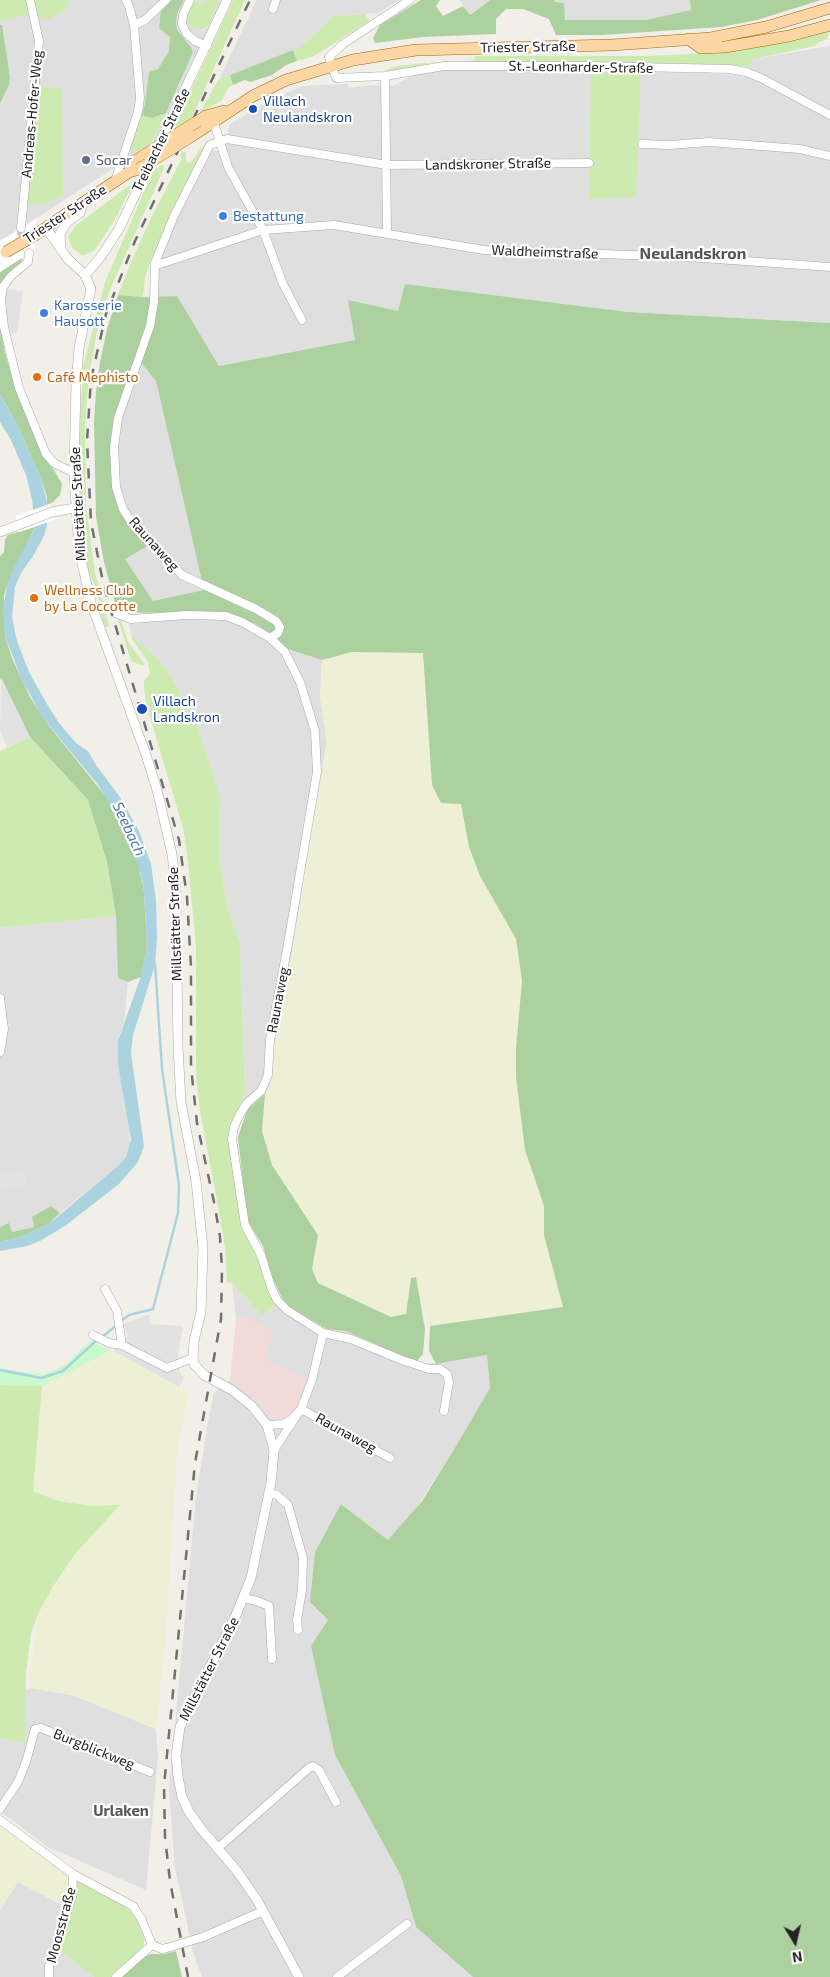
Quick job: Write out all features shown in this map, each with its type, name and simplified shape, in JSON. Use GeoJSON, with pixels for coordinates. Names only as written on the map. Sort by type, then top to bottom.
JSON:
{"type":"FeatureCollection","features":[{"type":"Feature","properties":{"kind":"main road","name":"Triester Straße"},"geometry":{"type":"LineString","coordinates":[[0,256],[46,228],[115,181],[214,123],[233,108],[286,80],[332,66],[371,57],[416,50],[612,45],[711,38],[766,27],[830,8]]}},
{"type":"Feature","properties":{"kind":"main road"},"geometry":{"type":"LineString","coordinates":[[688,39],[701,48],[725,47],[789,36],[830,25]]}},
{"type":"Feature","properties":{"kind":"main road","name":"Triester Straße"},"geometry":{"type":"LineString","coordinates":[[134,171],[135,161],[146,154],[206,116],[233,108]]}},
{"type":"Feature","properties":{"kind":"street","name":"Andreas-Hofer-Weg"},"geometry":{"type":"LineString","coordinates":[[21,228],[38,48],[38,33],[30,0]]}},
{"type":"Feature","properties":{"kind":"street"},"geometry":{"type":"LineString","coordinates":[[115,181],[138,112],[140,98],[134,25],[130,6],[126,0]]}},
{"type":"Feature","properties":{"kind":"street"},"geometry":{"type":"LineString","coordinates":[[134,25],[145,20],[166,0]]}},
{"type":"Feature","properties":{"kind":"street"},"geometry":{"type":"LineString","coordinates":[[190,0],[183,15],[182,24],[186,32],[195,41],[207,46]]}},
{"type":"Feature","properties":{"kind":"street","name":"Treibacher Straße"},"geometry":{"type":"LineString","coordinates":[[85,275],[100,258],[119,229],[207,46],[227,0]]}},
{"type":"Feature","properties":{"kind":"street"},"geometry":{"type":"LineString","coordinates":[[273,9],[276,0]]}},
{"type":"Feature","properties":{"kind":"street"},"geometry":{"type":"LineString","coordinates":[[332,66],[330,57],[342,44],[410,0]]}},
{"type":"Feature","properties":{"kind":"street","name":"St.-Leonharder-Straße"},"geometry":{"type":"LineString","coordinates":[[332,66],[336,78],[385,76],[444,66],[589,66],[730,69],[746,72],[761,78],[830,115]]}},
{"type":"Feature","properties":{"kind":"street"},"geometry":{"type":"LineString","coordinates":[[385,76],[387,232]]}},
{"type":"Feature","properties":{"kind":"street"},"geometry":{"type":"LineString","coordinates":[[214,123],[219,142],[238,186],[263,230],[283,284],[302,320]]}},
{"type":"Feature","properties":{"kind":"street","name":"Landskroner Straße"},"geometry":{"type":"LineString","coordinates":[[219,142],[227,139],[387,165],[589,163]]}},
{"type":"Feature","properties":{"kind":"street","name":"Raunaweg"},"geometry":{"type":"LineString","coordinates":[[219,142],[210,145],[174,216],[154,263],[154,302],[150,326],[118,418],[114,447],[116,487],[123,509],[130,520],[182,575],[256,609],[276,621],[280,627],[278,633],[270,638]]}},
{"type":"Feature","properties":{"kind":"street"},"geometry":{"type":"LineString","coordinates":[[642,144],[670,145],[709,142],[800,149],[830,156]]}},
{"type":"Feature","properties":{"kind":"street"},"geometry":{"type":"LineString","coordinates":[[61,250],[60,234],[68,222],[80,213],[83,203]]}},
{"type":"Feature","properties":{"kind":"street","name":"Waldheimstraße"},"geometry":{"type":"LineString","coordinates":[[154,263],[160,264],[263,230],[334,225],[387,232],[484,250],[689,257],[830,267]]}},
{"type":"Feature","properties":{"kind":"street"},"geometry":{"type":"LineString","coordinates":[[46,228],[67,258],[85,275]]}},
{"type":"Feature","properties":{"kind":"street"},"geometry":{"type":"LineString","coordinates":[[29,253],[28,262],[11,276],[4,287],[1,300],[4,327],[20,388],[46,454],[54,462],[74,473]]}},
{"type":"Feature","properties":{"kind":"street","name":"Millstätter Straße"},"geometry":{"type":"LineString","coordinates":[[85,275],[91,289],[78,362],[74,473],[79,551],[86,586],[148,764],[166,825],[172,854],[176,889],[178,1047],[181,1102],[196,1182],[203,1248],[201,1312],[194,1341],[193,1358],[194,1364],[204,1375],[227,1387],[244,1399],[267,1425],[274,1450],[269,1492],[257,1558],[236,1615],[180,1727],[176,1742],[176,1763],[182,1797],[202,1830],[237,1871],[263,1911],[299,1977]]}},
{"type":"Feature","properties":{"kind":"street"},"geometry":{"type":"LineString","coordinates":[[0,532],[52,512],[75,508]]}},
{"type":"Feature","properties":{"kind":"street","name":"Raunaweg"},"geometry":{"type":"LineString","coordinates":[[115,613],[131,619],[187,615],[226,616],[242,622],[270,638],[286,652],[300,682],[315,731],[317,772],[270,1040],[268,1075],[261,1091],[248,1103],[234,1127],[232,1142],[245,1224],[261,1255],[277,1300],[287,1310],[323,1333],[351,1339],[429,1369],[440,1369],[447,1374],[449,1382],[444,1411]]}},
{"type":"Feature","properties":{"kind":"street"},"geometry":{"type":"LineString","coordinates":[[0,998],[4,1029],[0,1052]]}},
{"type":"Feature","properties":{"kind":"street"},"geometry":{"type":"LineString","coordinates":[[105,1289],[117,1311],[122,1345]]}},
{"type":"Feature","properties":{"kind":"street","name":"Raunaweg"},"geometry":{"type":"LineString","coordinates":[[274,1450],[301,1409],[312,1380],[323,1333]]}},
{"type":"Feature","properties":{"kind":"street"},"geometry":{"type":"LineString","coordinates":[[93,1335],[109,1343],[122,1345],[167,1368],[193,1358]]}},
{"type":"Feature","properties":{"kind":"street","name":"Raunaweg"},"geometry":{"type":"LineString","coordinates":[[267,1425],[284,1424],[292,1419],[301,1409]]}},
{"type":"Feature","properties":{"kind":"street","name":"Raunaweg"},"geometry":{"type":"LineString","coordinates":[[301,1409],[390,1458]]}},
{"type":"Feature","properties":{"kind":"street"},"geometry":{"type":"LineString","coordinates":[[269,1492],[277,1495],[288,1505],[303,1558],[302,1590],[297,1620],[298,1630]]}},
{"type":"Feature","properties":{"kind":"street"},"geometry":{"type":"LineString","coordinates":[[243,1598],[257,1600],[269,1606],[272,1660]]}},
{"type":"Feature","properties":{"kind":"street","name":"Burgblickweg"},"geometry":{"type":"LineString","coordinates":[[0,1809],[21,1775],[35,1729],[41,1728],[150,1772]]}},
{"type":"Feature","properties":{"kind":"street"},"geometry":{"type":"LineString","coordinates":[[218,1848],[313,1766],[319,1770],[336,1802]]}},
{"type":"Feature","properties":{"kind":"street"},"geometry":{"type":"LineString","coordinates":[[0,1820],[73,1874],[111,1892],[132,1906],[140,1915],[152,1945],[156,1948],[167,1948],[203,1937],[263,1911]]}},
{"type":"Feature","properties":{"kind":"street","name":"Moosstraße"},"geometry":{"type":"LineString","coordinates":[[49,1977],[49,1966],[72,1897],[73,1874]]}},
{"type":"Feature","properties":{"kind":"street"},"geometry":{"type":"LineString","coordinates":[[337,1977],[407,1924]]}},
{"type":"Feature","properties":{"kind":"street"},"geometry":{"type":"LineString","coordinates":[[116,1977],[152,1945]]}},
{"type":"Feature","properties":{"kind":"shaded area"},"geometry":{"type":"Polygon","coordinates":[[[0,0],[222,0],[158,140],[0,241],[0,104],[9,85],[0,25],[0,0]]]}},
{"type":"Feature","properties":{"kind":"shaded area"},"geometry":{"type":"Polygon","coordinates":[[[257,0],[399,0],[379,13],[333,16],[299,48],[219,79],[257,0]]]}},
{"type":"Feature","properties":{"kind":"shaded area"},"geometry":{"type":"Polygon","coordinates":[[[460,0],[490,0],[469,15],[460,0]]]}},
{"type":"Feature","properties":{"kind":"shaded area"},"geometry":{"type":"Polygon","coordinates":[[[554,0],[690,0],[691,10],[646,20],[565,20],[554,0]]]}},
{"type":"Feature","properties":{"kind":"shaded area"},"geometry":{"type":"Polygon","coordinates":[[[830,46],[830,323],[628,312],[406,284],[398,311],[355,340],[219,366],[176,296],[158,296],[157,272],[160,253],[210,151],[219,151],[226,143],[229,125],[266,102],[303,86],[348,84],[349,88],[371,85],[393,86],[410,77],[436,69],[704,73],[744,77],[753,59],[830,46]]]}},
{"type":"Feature","properties":{"kind":"shaded area"},"geometry":{"type":"Polygon","coordinates":[[[5,289],[23,291],[17,334],[7,333],[5,323],[5,289]]]}},
{"type":"Feature","properties":{"kind":"shaded area"},"geometry":{"type":"Polygon","coordinates":[[[136,357],[156,381],[204,590],[153,602],[125,559],[125,517],[116,502],[114,475],[116,414],[136,357]]]}},
{"type":"Feature","properties":{"kind":"shaded area"},"geometry":{"type":"Polygon","coordinates":[[[223,612],[258,625],[285,648],[322,660],[320,697],[327,743],[315,803],[295,936],[275,1040],[270,1085],[265,1094],[247,1110],[237,1114],[245,1092],[240,942],[228,909],[219,854],[220,796],[180,693],[154,655],[134,638],[128,624],[223,612]]]}},
{"type":"Feature","properties":{"kind":"shaded area"},"geometry":{"type":"Polygon","coordinates":[[[1,677],[30,737],[7,747],[0,730],[1,677]]]}},
{"type":"Feature","properties":{"kind":"shaded area"},"geometry":{"type":"Polygon","coordinates":[[[116,916],[118,978],[128,982],[124,1021],[118,1041],[118,1065],[129,1128],[130,1145],[126,1157],[120,1164],[60,1213],[50,1206],[34,1227],[12,1232],[0,1227],[0,928],[116,916]]]}},
{"type":"Feature","properties":{"kind":"shaded area"},"geometry":{"type":"Polygon","coordinates":[[[24,1169],[27,1184],[0,1190],[0,1175],[24,1169]]]}},
{"type":"Feature","properties":{"kind":"shaded area"},"geometry":{"type":"Polygon","coordinates":[[[232,1283],[262,1316],[282,1298],[289,1307],[327,1329],[346,1331],[416,1362],[436,1364],[487,1355],[490,1388],[456,1446],[412,1514],[388,1540],[342,1504],[328,1619],[335,1755],[401,1876],[416,1927],[473,1977],[202,1977],[193,1952],[175,1867],[169,1791],[196,1497],[207,1428],[214,1393],[230,1380],[257,1400],[271,1419],[278,1421],[288,1417],[244,1316],[236,1318],[232,1283]]]}},
{"type":"Feature","properties":{"kind":"shaded area"},"geometry":{"type":"Polygon","coordinates":[[[149,1314],[150,1324],[183,1326],[178,1354],[179,1371],[184,1378],[179,1387],[114,1351],[128,1336],[124,1324],[149,1314]]]}},
{"type":"Feature","properties":{"kind":"shaded area"},"geometry":{"type":"Polygon","coordinates":[[[244,1316],[274,1332],[264,1359],[310,1379],[299,1404],[288,1417],[278,1421],[271,1419],[257,1400],[230,1380],[236,1318],[244,1316]]]}},
{"type":"Feature","properties":{"kind":"shaded area"},"geometry":{"type":"Polygon","coordinates":[[[31,1688],[72,1695],[156,1729],[158,1757],[146,1890],[48,1847],[0,1811],[0,1738],[25,1743],[25,1691],[31,1688]]]}},
{"type":"Feature","properties":{"kind":"shaded area"},"geometry":{"type":"Polygon","coordinates":[[[18,1882],[68,1908],[58,1949],[94,1977],[0,1977],[0,1910],[18,1882]]]}},
{"type":"Feature","properties":{"kind":"green space"},"geometry":{"type":"Polygon","coordinates":[[[0,0],[28,0],[30,14],[0,22],[0,0]]]}},
{"type":"Feature","properties":{"kind":"green space"},"geometry":{"type":"Polygon","coordinates":[[[33,0],[69,0],[68,8],[49,19],[36,19],[33,0]]]}},
{"type":"Feature","properties":{"kind":"green space"},"geometry":{"type":"Polygon","coordinates":[[[172,0],[184,0],[177,13],[177,30],[193,52],[166,113],[152,118],[142,115],[149,72],[158,69],[169,51],[170,37],[159,28],[161,10],[172,0]]]}},
{"type":"Feature","properties":{"kind":"green space"},"geometry":{"type":"Polygon","coordinates":[[[208,0],[219,0],[210,23],[203,29],[192,29],[187,21],[188,11],[194,1],[203,4],[208,0]]]}},
{"type":"Feature","properties":{"kind":"green space"},"geometry":{"type":"Polygon","coordinates":[[[233,0],[245,0],[191,119],[172,131],[233,0]]]}},
{"type":"Feature","properties":{"kind":"green space"},"geometry":{"type":"Polygon","coordinates":[[[421,0],[440,0],[436,6],[443,16],[463,6],[470,15],[490,0],[554,0],[555,2],[564,3],[565,20],[646,20],[691,10],[690,0],[821,0],[757,20],[721,27],[602,35],[556,35],[549,19],[523,9],[506,9],[496,19],[496,34],[423,37],[375,43],[373,38],[380,25],[421,0]]]}},
{"type":"Feature","properties":{"kind":"green space"},"geometry":{"type":"Polygon","coordinates":[[[366,14],[369,21],[314,56],[297,61],[293,50],[299,48],[333,16],[366,14]]]}},
{"type":"Feature","properties":{"kind":"green space"},"geometry":{"type":"Polygon","coordinates":[[[0,25],[2,25],[10,77],[9,85],[0,104],[0,25]]]}},
{"type":"Feature","properties":{"kind":"green space"},"geometry":{"type":"Polygon","coordinates":[[[830,29],[827,39],[817,43],[815,46],[753,59],[749,67],[719,64],[464,63],[474,60],[475,56],[644,56],[709,53],[830,29]]]}},
{"type":"Feature","properties":{"kind":"green space"},"geometry":{"type":"Polygon","coordinates":[[[293,50],[297,61],[286,65],[272,75],[250,82],[245,80],[233,85],[230,75],[293,50]]]}},
{"type":"Feature","properties":{"kind":"green space"},"geometry":{"type":"Polygon","coordinates":[[[431,63],[405,70],[385,71],[393,67],[431,63]]]}},
{"type":"Feature","properties":{"kind":"green space"},"geometry":{"type":"Polygon","coordinates":[[[592,73],[641,73],[636,198],[589,199],[592,73]]]}},
{"type":"Feature","properties":{"kind":"green space"},"geometry":{"type":"Polygon","coordinates":[[[230,75],[233,85],[228,88],[222,100],[199,114],[219,79],[230,75]]]}},
{"type":"Feature","properties":{"kind":"green space"},"geometry":{"type":"Polygon","coordinates":[[[37,86],[62,88],[63,196],[38,206],[33,203],[28,205],[30,157],[37,86]]]}},
{"type":"Feature","properties":{"kind":"green space"},"geometry":{"type":"Polygon","coordinates":[[[166,113],[152,141],[138,152],[132,151],[131,145],[142,115],[152,118],[166,113]]]}},
{"type":"Feature","properties":{"kind":"green space"},"geometry":{"type":"Polygon","coordinates":[[[207,141],[210,142],[175,207],[151,260],[145,277],[143,297],[118,295],[152,216],[181,160],[181,153],[186,151],[186,162],[190,163],[207,141]]]}},
{"type":"Feature","properties":{"kind":"green space"},"geometry":{"type":"Polygon","coordinates":[[[163,164],[164,168],[109,292],[97,332],[89,375],[85,424],[86,504],[95,573],[109,625],[106,627],[103,622],[97,590],[86,566],[81,531],[79,446],[83,367],[105,282],[153,171],[163,164]]]}},
{"type":"Feature","properties":{"kind":"green space"},"geometry":{"type":"Polygon","coordinates":[[[134,182],[117,216],[95,250],[81,255],[72,248],[68,237],[75,226],[134,182]]]}},
{"type":"Feature","properties":{"kind":"green space"},"geometry":{"type":"Polygon","coordinates":[[[22,258],[21,262],[0,288],[0,272],[22,258]]]}},
{"type":"Feature","properties":{"kind":"green space"},"geometry":{"type":"Polygon","coordinates":[[[405,284],[628,312],[830,323],[830,1977],[473,1977],[416,1927],[401,1876],[335,1755],[311,1646],[328,1620],[310,1602],[315,1552],[341,1504],[388,1540],[422,1501],[490,1388],[487,1355],[436,1364],[429,1351],[430,1326],[563,1307],[544,1235],[544,1206],[525,1150],[516,1077],[516,1048],[522,981],[516,939],[480,876],[469,847],[461,804],[441,803],[432,785],[423,653],[351,652],[322,660],[285,648],[258,625],[223,612],[127,613],[117,610],[104,562],[96,517],[94,421],[100,362],[107,329],[118,295],[143,297],[177,296],[219,366],[355,340],[348,300],[398,311],[405,284]],[[137,358],[116,414],[114,475],[116,503],[125,517],[149,545],[125,559],[153,601],[204,590],[156,381],[137,358]]]}},
{"type":"Feature","properties":{"kind":"green space"},"geometry":{"type":"Polygon","coordinates":[[[0,322],[5,353],[19,399],[35,437],[62,484],[60,495],[47,505],[47,497],[41,479],[19,428],[0,394],[0,322]]]}},
{"type":"Feature","properties":{"kind":"green space"},"geometry":{"type":"Polygon","coordinates":[[[35,527],[7,585],[4,596],[5,636],[12,658],[30,697],[49,726],[107,798],[129,837],[137,857],[144,891],[147,947],[141,977],[128,982],[118,978],[116,916],[107,862],[88,800],[30,737],[0,678],[0,556],[4,552],[5,540],[8,535],[35,527]]]}},
{"type":"Feature","properties":{"kind":"green space"},"geometry":{"type":"Polygon","coordinates":[[[117,616],[120,617],[129,644],[144,663],[143,666],[131,661],[117,616]]]}},
{"type":"Feature","properties":{"kind":"green space"},"geometry":{"type":"Polygon","coordinates":[[[130,631],[134,638],[154,655],[167,671],[180,693],[189,717],[194,717],[220,796],[219,855],[228,909],[240,942],[245,1092],[232,1128],[238,1204],[277,1302],[262,1316],[232,1283],[227,1282],[225,1248],[200,1111],[196,1076],[196,947],[187,853],[183,828],[147,707],[144,681],[150,674],[148,662],[132,639],[130,631]]]}},
{"type":"Feature","properties":{"kind":"green space"},"geometry":{"type":"Polygon","coordinates":[[[351,652],[423,653],[432,785],[461,803],[469,847],[480,876],[516,939],[522,981],[516,1048],[516,1077],[525,1150],[544,1206],[544,1235],[563,1307],[430,1326],[420,1304],[415,1277],[411,1278],[406,1314],[391,1317],[318,1283],[312,1269],[318,1235],[272,1165],[262,1131],[265,1094],[270,1085],[275,1040],[295,936],[315,803],[327,743],[320,697],[322,660],[351,652]]]}},
{"type":"Feature","properties":{"kind":"green space"},"geometry":{"type":"Polygon","coordinates":[[[30,737],[88,800],[107,862],[116,916],[0,928],[0,751],[30,737]]]}},
{"type":"Feature","properties":{"kind":"green space"},"geometry":{"type":"Polygon","coordinates":[[[265,1094],[262,1131],[272,1165],[318,1235],[312,1269],[318,1283],[391,1317],[406,1314],[411,1278],[416,1277],[425,1329],[423,1354],[416,1362],[346,1331],[327,1329],[289,1307],[282,1298],[272,1277],[263,1246],[247,1220],[238,1137],[247,1110],[265,1094]]]}},
{"type":"Feature","properties":{"kind":"green space"},"geometry":{"type":"Polygon","coordinates":[[[51,1206],[60,1213],[49,1224],[18,1238],[0,1242],[0,1227],[9,1223],[12,1232],[34,1227],[32,1217],[51,1206]]]}},
{"type":"Feature","properties":{"kind":"green space"},"geometry":{"type":"Polygon","coordinates":[[[91,1340],[110,1351],[42,1386],[0,1385],[0,1367],[43,1374],[64,1366],[91,1340]]]}},
{"type":"Feature","properties":{"kind":"green space"},"geometry":{"type":"Polygon","coordinates":[[[112,1350],[188,1392],[177,1455],[165,1648],[156,1729],[72,1695],[31,1688],[30,1673],[39,1612],[75,1554],[119,1505],[92,1506],[58,1501],[33,1491],[42,1386],[112,1350]]]}},
{"type":"Feature","properties":{"kind":"green space"},"geometry":{"type":"Polygon","coordinates":[[[0,1385],[42,1386],[33,1491],[58,1501],[92,1506],[120,1505],[75,1554],[39,1612],[31,1633],[26,1673],[25,1743],[0,1738],[0,1385]]]}},
{"type":"Feature","properties":{"kind":"green space"},"geometry":{"type":"Polygon","coordinates":[[[0,1825],[31,1849],[73,1874],[68,1908],[18,1882],[0,1910],[0,1825]]]}},
{"type":"Feature","properties":{"kind":"green space"},"geometry":{"type":"Polygon","coordinates":[[[76,1875],[121,1903],[139,1923],[144,1938],[144,1945],[136,1956],[113,1977],[94,1977],[58,1949],[76,1875]]]}},
{"type":"Feature","properties":{"kind":"green space"},"geometry":{"type":"Polygon","coordinates":[[[176,1951],[182,1977],[120,1977],[139,1959],[151,1954],[164,1954],[176,1951]]]}},
{"type":"Feature","properties":{"kind":"water","name":"Seebach"},"geometry":{"type":"Polygon","coordinates":[[[0,394],[19,428],[41,479],[47,502],[47,525],[44,536],[21,573],[15,587],[12,617],[17,641],[29,672],[59,723],[76,743],[88,751],[120,797],[139,831],[151,864],[156,901],[157,938],[155,965],[133,1035],[131,1053],[144,1146],[138,1162],[119,1184],[65,1226],[40,1241],[27,1246],[0,1251],[0,1242],[18,1238],[49,1224],[126,1157],[131,1140],[118,1065],[118,1041],[141,976],[147,947],[144,891],[141,874],[129,837],[99,786],[43,718],[22,680],[5,636],[3,610],[7,585],[11,573],[35,528],[32,499],[26,475],[11,440],[0,422],[0,394]]]}},
{"type":"Feature","properties":{"kind":"pier"},"geometry":{"type":"Polygon","coordinates":[[[36,219],[35,249],[0,272],[0,241],[36,219]]]}},
{"type":"Feature","properties":{"kind":"pier"},"geometry":{"type":"Polygon","coordinates":[[[50,504],[55,520],[19,532],[16,525],[16,516],[50,504]]]}},
{"type":"Feature","properties":{"kind":"waterway"},"geometry":{"type":"LineString","coordinates":[[121,1321],[129,1315],[153,1309],[178,1213],[179,1185],[162,1069],[155,964]]}},
{"type":"Feature","properties":{"kind":"waterway"},"geometry":{"type":"LineString","coordinates":[[102,1337],[117,1325]]}},
{"type":"Feature","properties":{"kind":"waterway"},"geometry":{"type":"LineString","coordinates":[[0,1370],[41,1378],[63,1371],[97,1340]]}},
{"type":"Feature","properties":{"kind":"tunnel"},"geometry":{"type":"LineString","coordinates":[[21,228],[29,253]]}},
{"type":"Feature","properties":{"kind":"railway"},"geometry":{"type":"LineString","coordinates":[[188,1977],[170,1881],[165,1837],[164,1786],[195,1463],[221,1319],[222,1269],[220,1237],[197,1123],[191,1067],[191,967],[187,897],[179,840],[104,587],[91,522],[87,441],[91,379],[106,314],[135,241],[250,0]]}},
{"type":"Feature","properties":{"kind":"place","name":"Villach Neulandskron"},"geometry":{"type":"Point","coordinates":[253,109]}},
{"type":"Feature","properties":{"kind":"place","name":"Socar"},"geometry":{"type":"Point","coordinates":[86,160]}},
{"type":"Feature","properties":{"kind":"place","name":"Bestattung"},"geometry":{"type":"Point","coordinates":[223,216]}},
{"type":"Feature","properties":{"kind":"place","name":"Karosserie Hausott"},"geometry":{"type":"Point","coordinates":[44,313]}},
{"type":"Feature","properties":{"kind":"place","name":"Café Mephisto"},"geometry":{"type":"Point","coordinates":[37,377]}},
{"type":"Feature","properties":{"kind":"place","name":"Wellness Club by La Coccotte"},"geometry":{"type":"Point","coordinates":[34,598]}},
{"type":"Feature","properties":{"kind":"place","name":"Villach Landskron"},"geometry":{"type":"Point","coordinates":[142,709]}},
{"type":"Feature","properties":{"kind":"district","name":"Neulandskron"},"geometry":{"type":"Point","coordinates":[693,254]}},
{"type":"Feature","properties":{"kind":"district","name":"Urlaken"},"geometry":{"type":"Point","coordinates":[121,1811]}}]}
